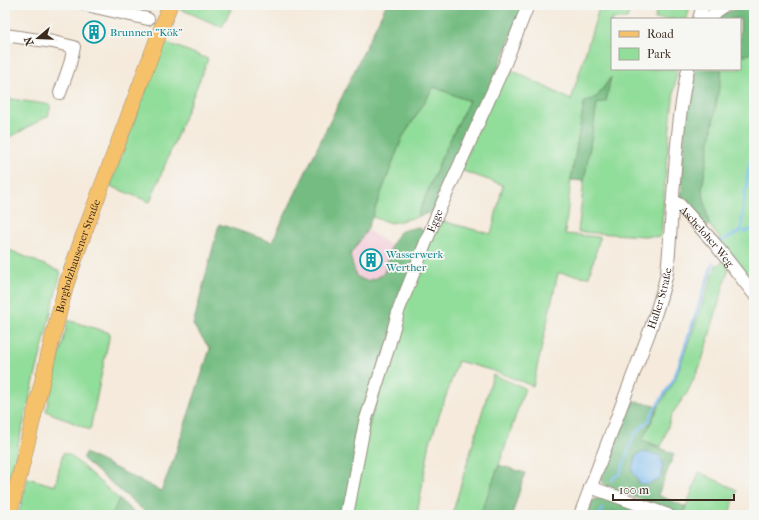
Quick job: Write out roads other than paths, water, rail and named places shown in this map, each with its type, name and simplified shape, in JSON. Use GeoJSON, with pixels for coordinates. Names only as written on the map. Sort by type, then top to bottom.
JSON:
{"type":"FeatureCollection","features":[{"type":"Feature","properties":{"kind":"main road","name":"Borgholzhausener Straße"},"geometry":{"type":"LineString","coordinates":[[8,515],[20,474],[67,282],[93,208],[170,5]]}},
{"type":"Feature","properties":{"kind":"street"},"geometry":{"type":"LineString","coordinates":[[86,5],[148,19]]}},
{"type":"Feature","properties":{"kind":"street","name":"Egge"},"geometry":{"type":"LineString","coordinates":[[347,515],[365,422],[399,308],[436,217],[504,66],[528,5]]}},
{"type":"Feature","properties":{"kind":"street"},"geometry":{"type":"LineString","coordinates":[[699,18],[702,5]]}},
{"type":"Feature","properties":{"kind":"street"},"geometry":{"type":"LineString","coordinates":[[710,18],[716,11],[725,5]]}},
{"type":"Feature","properties":{"kind":"street"},"geometry":{"type":"LineString","coordinates":[[5,35],[53,42],[74,48],[60,93]]}},
{"type":"Feature","properties":{"kind":"street","name":"Haller Straße"},"geometry":{"type":"LineString","coordinates":[[580,515],[649,333],[667,272],[673,203],[676,142],[688,70]]}},
{"type":"Feature","properties":{"kind":"street","name":"Ascheloher Weg"},"geometry":{"type":"LineString","coordinates":[[673,203],[679,204],[715,244],[754,294]]}},
{"type":"Feature","properties":{"kind":"street"},"geometry":{"type":"LineString","coordinates":[[590,487],[668,515]]}},
{"type":"Feature","properties":{"kind":"water"},"geometry":{"type":"Polygon","coordinates":[[[643,452],[658,455],[663,464],[661,477],[657,481],[647,485],[639,483],[633,473],[632,468],[636,455],[643,452]]]}},
{"type":"Feature","properties":{"kind":"waterway"},"geometry":{"type":"LineString","coordinates":[[754,141],[747,178],[741,230],[745,232],[754,228]]}},
{"type":"Feature","properties":{"kind":"waterway"},"geometry":{"type":"LineString","coordinates":[[721,242],[740,232],[741,230]]}},
{"type":"Feature","properties":{"kind":"waterway"},"geometry":{"type":"LineString","coordinates":[[612,480],[620,474],[634,435],[650,419],[650,416],[674,379],[713,263]]}},
{"type":"Feature","properties":{"kind":"waterway"},"geometry":{"type":"LineString","coordinates":[[599,515],[602,509]]}},
{"type":"Feature","properties":{"kind":"place","name":"Brunnen \"Kök\""},"geometry":{"type":"Point","coordinates":[94,32]}},
{"type":"Feature","properties":{"kind":"place","name":"Wasserwerk Werther"},"geometry":{"type":"Point","coordinates":[371,260]}}]}
